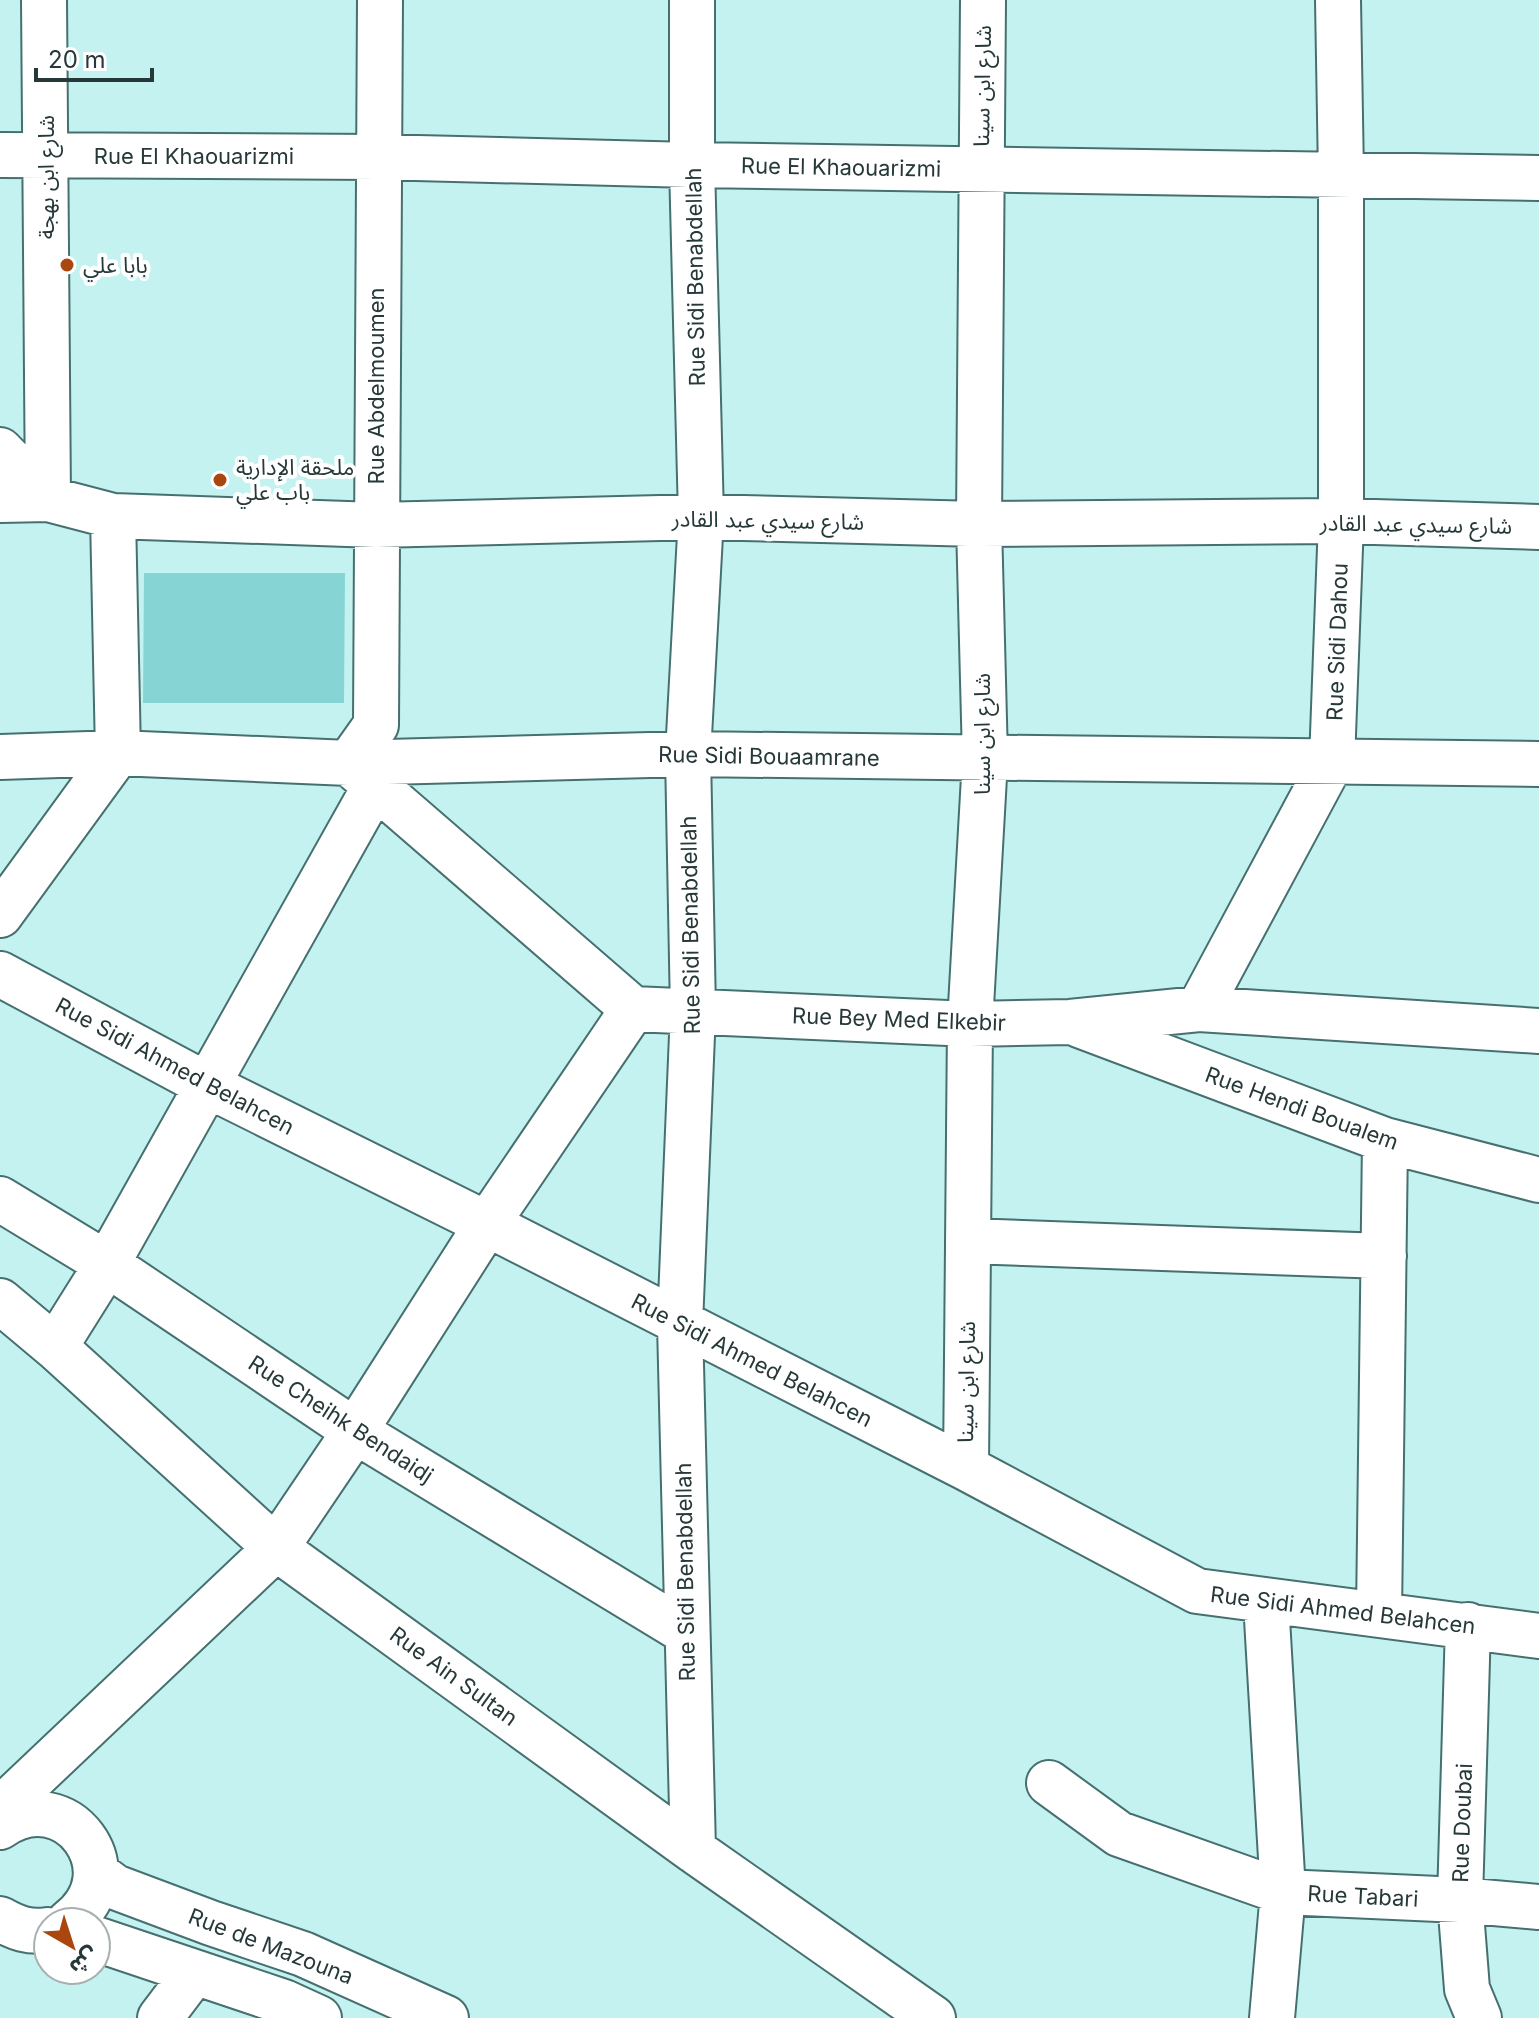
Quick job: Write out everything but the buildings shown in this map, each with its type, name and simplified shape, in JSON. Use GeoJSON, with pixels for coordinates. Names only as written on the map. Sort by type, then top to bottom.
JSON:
{"type":"FeatureCollection","features":[{"type":"Feature","properties":{"kind":"street","name":"شارع ابن بهجة"},"geometry":{"type":"LineString","coordinates":[[44,0],[48,499]]}},
{"type":"Feature","properties":{"kind":"street","name":"Rue Abdelmoumen"},"geometry":{"type":"LineString","coordinates":[[370,759],[376,525],[380,0]]}},
{"type":"Feature","properties":{"kind":"street","name":"Rue Sidi Benabdellah"},"geometry":{"type":"LineString","coordinates":[[692,0],[692,165],[701,517],[688,754],[693,1011],[680,1324],[693,1850]]}},
{"type":"Feature","properties":{"kind":"street","name":"شارع ابن سينا"},"geometry":{"type":"LineString","coordinates":[[966,1468],[970,1024],[985,759],[979,524],[983,0]]}},
{"type":"Feature","properties":{"kind":"street","name":"Rue Sidi Dahou"},"geometry":{"type":"LineString","coordinates":[[1199,1009],[1332,761],[1341,521],[1338,0]]}},
{"type":"Feature","properties":{"kind":"street","name":"Rue El Khaouarizmi"},"geometry":{"type":"LineString","coordinates":[[0,155],[377,157],[1539,178]]}},
{"type":"Feature","properties":{"kind":"street"},"geometry":{"type":"LineString","coordinates":[[0,450],[48,499]]}},
{"type":"Feature","properties":{"kind":"street","name":"شارع سيدي عبد القادر"},"geometry":{"type":"LineString","coordinates":[[0,500],[48,499],[113,516],[376,525],[701,517],[979,524],[1341,521],[1539,527]]}},
{"type":"Feature","properties":{"kind":"street"},"geometry":{"type":"LineString","coordinates":[[0,915],[118,753],[113,516]]}},
{"type":"Feature","properties":{"kind":"street","name":"Rue Sidi Bouaamrane"},"geometry":{"type":"LineString","coordinates":[[0,757],[118,753],[370,759],[688,754],[1539,764]]}},
{"type":"Feature","properties":{"kind":"street"},"geometry":{"type":"LineString","coordinates":[[10,1807],[276,1548],[487,1224],[633,1009],[370,759],[207,1085],[107,1264],[55,1347]]}},
{"type":"Feature","properties":{"kind":"street","name":"Rue Sidi Ahmed Belahcen"},"geometry":{"type":"LineString","coordinates":[[0,974],[207,1085],[966,1468],[1197,1591],[1539,1636]]}},
{"type":"Feature","properties":{"kind":"street","name":"Rue Bey Med Elkebir"},"geometry":{"type":"LineString","coordinates":[[633,1009],[970,1024],[1070,1022],[1199,1009],[1539,1031]]}},
{"type":"Feature","properties":{"kind":"street","name":"Rue Hendi Boualem"},"geometry":{"type":"LineString","coordinates":[[1070,1022],[1385,1140],[1539,1180]]}},
{"type":"Feature","properties":{"kind":"street"},"geometry":{"type":"LineString","coordinates":[[1379,1615],[1385,1140]]}},
{"type":"Feature","properties":{"kind":"street","name":"Rue Cheihk Bendaidj"},"geometry":{"type":"LineString","coordinates":[[0,1199],[107,1264],[355,1431],[686,1632]]}},
{"type":"Feature","properties":{"kind":"street"},"geometry":{"type":"LineString","coordinates":[[968,1241],[1384,1256]]}},
{"type":"Feature","properties":{"kind":"street","name":"Rue Ain Sultan"},"geometry":{"type":"LineString","coordinates":[[0,1301],[55,1347],[276,1548],[693,1850],[933,2018]]}},
{"type":"Feature","properties":{"kind":"street"},"geometry":{"type":"LineString","coordinates":[[1266,1602],[1283,1892],[1272,2018]]}},
{"type":"Feature","properties":{"kind":"street","name":"Rue Doubai"},"geometry":{"type":"LineString","coordinates":[[1468,1625],[1460,1900],[1467,1989],[1479,2018]]}},
{"type":"Feature","properties":{"kind":"street","name":"Rue Tabari"},"geometry":{"type":"LineString","coordinates":[[1049,1783],[1119,1834],[1283,1892],[1539,1907]]}},
{"type":"Feature","properties":{"kind":"street"},"geometry":{"type":"LineString","coordinates":[[10,1807],[62,1819],[76,1828],[94,1856],[96,1873],[93,1891],[85,1907],[31,1930]]}},
{"type":"Feature","properties":{"kind":"street","name":"Rue de Mazouna"},"geometry":{"type":"LineString","coordinates":[[96,1873],[115,1887],[303,1954],[446,2018]]}},
{"type":"Feature","properties":{"kind":"street"},"geometry":{"type":"LineString","coordinates":[[112,1945],[284,2002],[319,2018]]}},
{"type":"Feature","properties":{"kind":"street"},"geometry":{"type":"LineString","coordinates":[[160,2018],[194,1973]]}},
{"type":"Feature","properties":{"kind":"shaded area"},"geometry":{"type":"Polygon","coordinates":[[[144,573],[345,573],[344,703],[143,703],[144,573]]]}},
{"type":"Feature","properties":{"kind":"place","name":"بابا علي"},"geometry":{"type":"Point","coordinates":[67,265]}},
{"type":"Feature","properties":{"kind":"place","name":"ملحقة الإدارية باب علي"},"geometry":{"type":"Point","coordinates":[220,480]}}]}
